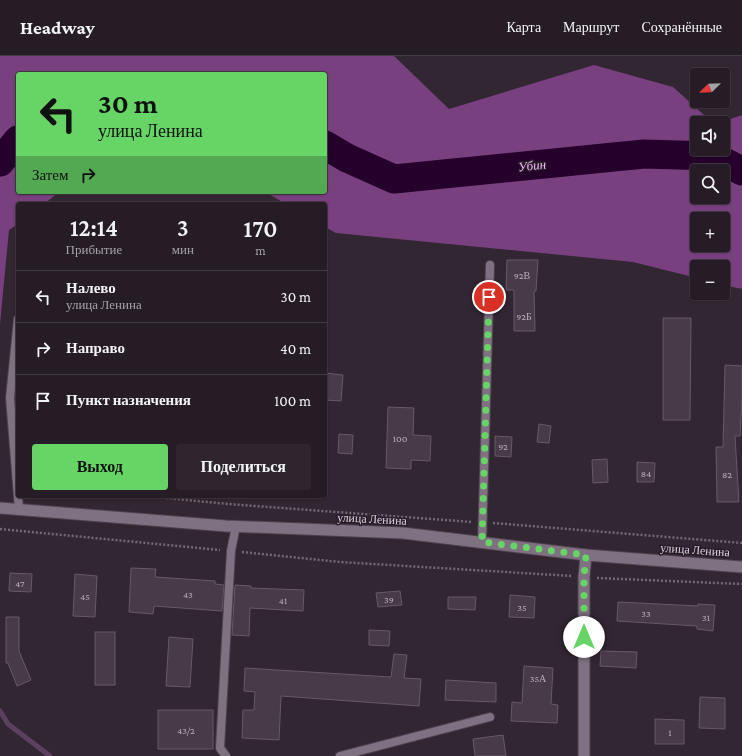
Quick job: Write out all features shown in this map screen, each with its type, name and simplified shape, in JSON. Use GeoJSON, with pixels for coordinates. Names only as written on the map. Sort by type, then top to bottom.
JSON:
{"type":"FeatureCollection","features":[{"type":"Feature","properties":{"kind":"street","name":"улица Ленина"},"geometry":{"type":"LineString","coordinates":[[0,508],[231,526],[403,533],[586,555],[742,567]]}},
{"type":"Feature","properties":{"kind":"street"},"geometry":{"type":"LineString","coordinates":[[584,756],[584,577],[586,555]]}},
{"type":"Feature","properties":{"kind":"lane"},"geometry":{"type":"LineString","coordinates":[[482,542],[490,265]]}},
{"type":"Feature","properties":{"kind":"lane"},"geometry":{"type":"LineString","coordinates":[[16,339],[10,398],[16,472]]}},
{"type":"Feature","properties":{"kind":"lane"},"geometry":{"type":"LineString","coordinates":[[18,498],[19,509]]}},
{"type":"Feature","properties":{"kind":"lane"},"geometry":{"type":"LineString","coordinates":[[226,756],[220,748],[231,551],[231,526]]}},
{"type":"Feature","properties":{"kind":"lane"},"geometry":{"type":"LineString","coordinates":[[340,756],[490,717]]}},
{"type":"Feature","properties":{"kind":"path"},"geometry":{"type":"LineString","coordinates":[[166,498],[228,504],[477,522]]}},
{"type":"Feature","properties":{"kind":"path"},"geometry":{"type":"LineString","coordinates":[[228,504],[231,526]]}},
{"type":"Feature","properties":{"kind":"path"},"geometry":{"type":"LineString","coordinates":[[492,523],[742,543]]}},
{"type":"Feature","properties":{"kind":"path"},"geometry":{"type":"LineString","coordinates":[[0,529],[340,562],[584,577],[742,584]]}},
{"type":"Feature","properties":{"kind":"shaded area"},"geometry":{"type":"Polygon","coordinates":[[[0,56],[394,56],[449,109],[594,65],[673,87],[690,102],[690,108],[696,108],[705,116],[690,116],[690,156],[730,156],[730,119],[742,115],[742,289],[730,286],[730,260],[690,260],[690,276],[633,262],[336,233],[327,228],[327,202],[282,202],[268,194],[327,194],[327,72],[16,72],[16,194],[56,194],[46,202],[16,202],[16,225],[9,230],[0,324],[0,56]]]}},
{"type":"Feature","properties":{"kind":"building"},"geometry":{"type":"Polygon","coordinates":[[[507,260],[538,260],[536,291],[534,291],[535,331],[514,331],[514,290],[506,290],[507,260]]]}},
{"type":"Feature","properties":{"kind":"building"},"geometry":{"type":"Polygon","coordinates":[[[663,318],[691,318],[690,420],[663,420],[663,318]]]}},
{"type":"Feature","properties":{"kind":"building"},"geometry":{"type":"Polygon","coordinates":[[[725,365],[742,366],[740,436],[735,436],[739,502],[717,502],[716,447],[723,447],[725,365]]]}},
{"type":"Feature","properties":{"kind":"building"},"geometry":{"type":"Polygon","coordinates":[[[327,373],[343,375],[341,401],[327,400],[327,373]]]}},
{"type":"Feature","properties":{"kind":"building"},"geometry":{"type":"Polygon","coordinates":[[[388,407],[414,408],[413,435],[431,436],[430,461],[411,460],[411,469],[386,468],[388,407]]]}},
{"type":"Feature","properties":{"kind":"building"},"geometry":{"type":"Polygon","coordinates":[[[539,424],[551,426],[549,443],[537,442],[539,424]]]}},
{"type":"Feature","properties":{"kind":"building"},"geometry":{"type":"Polygon","coordinates":[[[339,434],[353,435],[352,454],[338,453],[339,434]]]}},
{"type":"Feature","properties":{"kind":"building"},"geometry":{"type":"Polygon","coordinates":[[[495,436],[512,437],[511,457],[495,456],[495,436]]]}},
{"type":"Feature","properties":{"kind":"building"},"geometry":{"type":"Polygon","coordinates":[[[607,459],[608,482],[593,483],[592,460],[607,459]]]}},
{"type":"Feature","properties":{"kind":"building"},"geometry":{"type":"Polygon","coordinates":[[[637,462],[655,463],[654,482],[637,482],[637,462]]]}},
{"type":"Feature","properties":{"kind":"building"},"geometry":{"type":"Polygon","coordinates":[[[131,568],[156,569],[155,577],[215,581],[215,584],[224,585],[222,611],[154,606],[153,614],[129,612],[131,568]]]}},
{"type":"Feature","properties":{"kind":"building"},"geometry":{"type":"Polygon","coordinates":[[[10,573],[32,574],[31,592],[9,591],[10,573]]]}},
{"type":"Feature","properties":{"kind":"building"},"geometry":{"type":"Polygon","coordinates":[[[75,574],[97,576],[95,617],[73,616],[75,574]]]}},
{"type":"Feature","properties":{"kind":"building"},"geometry":{"type":"Polygon","coordinates":[[[235,585],[251,586],[251,588],[304,590],[303,611],[250,608],[249,636],[232,635],[235,585]]]}},
{"type":"Feature","properties":{"kind":"building"},"geometry":{"type":"Polygon","coordinates":[[[400,591],[402,605],[378,607],[376,593],[400,591]]]}},
{"type":"Feature","properties":{"kind":"building"},"geometry":{"type":"Polygon","coordinates":[[[510,595],[535,597],[534,618],[509,617],[510,595]]]}},
{"type":"Feature","properties":{"kind":"building"},"geometry":{"type":"Polygon","coordinates":[[[448,597],[476,597],[475,610],[448,609],[448,597]]]}},
{"type":"Feature","properties":{"kind":"building"},"geometry":{"type":"Polygon","coordinates":[[[618,602],[698,606],[698,604],[715,605],[713,631],[697,629],[697,626],[617,621],[618,602]]]}},
{"type":"Feature","properties":{"kind":"building"},"geometry":{"type":"Polygon","coordinates":[[[6,617],[19,617],[19,651],[31,680],[17,686],[8,663],[6,663],[6,617]]]}},
{"type":"Feature","properties":{"kind":"building"},"geometry":{"type":"Polygon","coordinates":[[[369,630],[390,631],[389,646],[369,645],[369,630]]]}},
{"type":"Feature","properties":{"kind":"building"},"geometry":{"type":"Polygon","coordinates":[[[95,632],[115,632],[115,685],[95,685],[95,632]]]}},
{"type":"Feature","properties":{"kind":"building"},"geometry":{"type":"Polygon","coordinates":[[[169,637],[193,639],[190,687],[166,686],[169,637]]]}},
{"type":"Feature","properties":{"kind":"building"},"geometry":{"type":"Polygon","coordinates":[[[601,651],[637,652],[636,668],[600,666],[601,651]]]}},
{"type":"Feature","properties":{"kind":"building"},"geometry":{"type":"Polygon","coordinates":[[[394,654],[407,655],[404,678],[421,679],[419,706],[281,696],[279,740],[242,738],[243,710],[254,710],[255,692],[244,691],[245,668],[391,677],[394,654]]]}},
{"type":"Feature","properties":{"kind":"building"},"geometry":{"type":"Polygon","coordinates":[[[524,666],[553,668],[551,704],[558,705],[557,723],[511,721],[512,702],[522,703],[524,666]]]}},
{"type":"Feature","properties":{"kind":"building"},"geometry":{"type":"Polygon","coordinates":[[[446,680],[496,683],[496,702],[445,700],[446,680]]]}},
{"type":"Feature","properties":{"kind":"building"},"geometry":{"type":"Polygon","coordinates":[[[700,697],[725,698],[725,729],[699,728],[700,697]]]}},
{"type":"Feature","properties":{"kind":"building"},"geometry":{"type":"Polygon","coordinates":[[[158,710],[213,710],[213,749],[158,749],[158,710]]]}},
{"type":"Feature","properties":{"kind":"building"},"geometry":{"type":"Polygon","coordinates":[[[655,719],[684,720],[684,744],[655,744],[655,719]]]}},
{"type":"Feature","properties":{"kind":"building"},"geometry":{"type":"Polygon","coordinates":[[[503,735],[506,756],[475,756],[473,739],[503,735]]]}},
{"type":"Feature","properties":{"kind":"waterway","name":"Убин"},"geometry":{"type":"LineString","coordinates":[[0,162],[16,142]]}},
{"type":"Feature","properties":{"kind":"waterway","name":"Убин"},"geometry":{"type":"LineString","coordinates":[[327,146],[347,158],[394,179],[644,154],[712,156],[742,171]]}},
{"type":"Feature","properties":{"kind":"waterway"},"geometry":{"type":"LineString","coordinates":[[0,711],[8,724],[50,756]]}},
{"type":"Feature","properties":{"kind":"route"},"geometry":{"type":"LineString","coordinates":[[489,297],[482,542],[586,555],[584,577],[584,637]]}}]}
